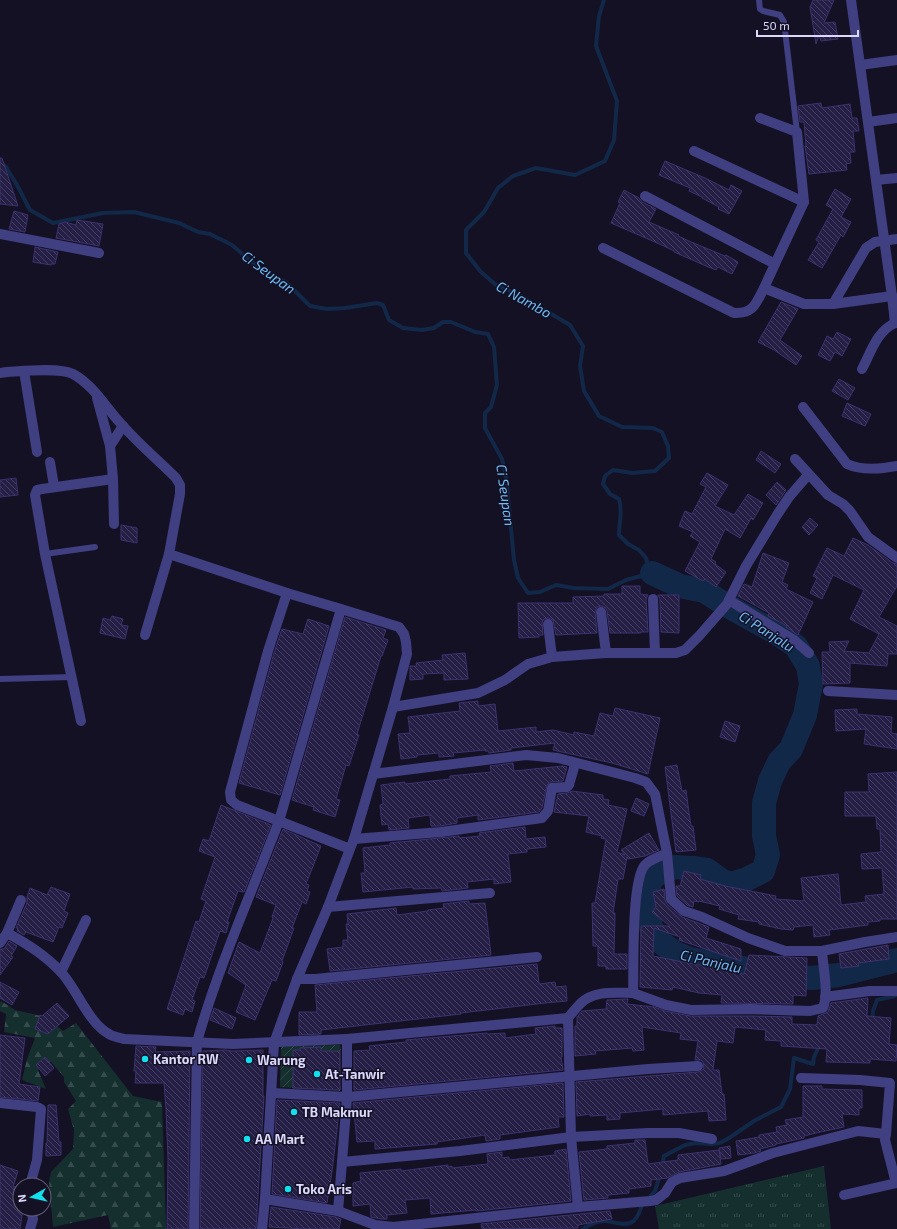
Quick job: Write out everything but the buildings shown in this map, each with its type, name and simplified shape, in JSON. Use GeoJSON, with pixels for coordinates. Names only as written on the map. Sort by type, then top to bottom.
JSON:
{"type":"FeatureCollection","features":[{"type":"Feature","properties":{"kind":"street"},"geometry":{"type":"LineString","coordinates":[[853,0],[860,65],[884,241],[894,297],[896,323],[887,327],[881,333],[862,369]]}},
{"type":"Feature","properties":{"kind":"street"},"geometry":{"type":"LineString","coordinates":[[860,65],[897,60]]}},
{"type":"Feature","properties":{"kind":"street"},"geometry":{"type":"LineString","coordinates":[[602,248],[734,313],[742,313],[754,307],[804,202],[797,132],[760,118]]}},
{"type":"Feature","properties":{"kind":"street"},"geometry":{"type":"LineString","coordinates":[[868,122],[897,118]]}},
{"type":"Feature","properties":{"kind":"street"},"geometry":{"type":"LineString","coordinates":[[694,151],[804,202]]}},
{"type":"Feature","properties":{"kind":"street"},"geometry":{"type":"LineString","coordinates":[[876,180],[897,178]]}},
{"type":"Feature","properties":{"kind":"street"},"geometry":{"type":"LineString","coordinates":[[645,196],[775,264]]}},
{"type":"Feature","properties":{"kind":"street"},"geometry":{"type":"LineString","coordinates":[[0,234],[99,253]]}},
{"type":"Feature","properties":{"kind":"street"},"geometry":{"type":"LineString","coordinates":[[833,304],[866,248],[874,242],[897,239]]}},
{"type":"Feature","properties":{"kind":"street"},"geometry":{"type":"LineString","coordinates":[[764,288],[804,304],[833,304],[894,297]]}},
{"type":"Feature","properties":{"kind":"street"},"geometry":{"type":"LineString","coordinates":[[24,371],[37,452]]}},
{"type":"Feature","properties":{"kind":"street"},"geometry":{"type":"LineString","coordinates":[[0,373],[24,371],[61,371],[73,374],[83,381],[96,394],[123,426],[176,478],[180,486],[180,494],[169,554],[145,635]]}},
{"type":"Feature","properties":{"kind":"street"},"geometry":{"type":"LineString","coordinates":[[96,394],[110,446],[113,479],[114,524]]}},
{"type":"Feature","properties":{"kind":"street"},"geometry":{"type":"LineString","coordinates":[[803,407],[847,464],[854,468],[862,469],[897,466]]}},
{"type":"Feature","properties":{"kind":"street"},"geometry":{"type":"LineString","coordinates":[[110,446],[123,426]]}},
{"type":"Feature","properties":{"kind":"street"},"geometry":{"type":"LineString","coordinates":[[795,459],[808,475],[828,495],[850,511],[868,537],[897,558]]}},
{"type":"Feature","properties":{"kind":"street"},"geometry":{"type":"LineString","coordinates":[[50,462],[54,486]]}},
{"type":"Feature","properties":{"kind":"street"},"geometry":{"type":"LineString","coordinates":[[393,707],[478,693],[505,680],[528,664],[552,657],[606,653],[676,653],[685,650],[716,618],[728,602],[746,566],[777,515],[808,475]]}},
{"type":"Feature","properties":{"kind":"street"},"geometry":{"type":"LineString","coordinates":[[82,722],[45,554],[35,496],[37,490],[54,486],[113,479]]}},
{"type":"Feature","properties":{"kind":"street"},"geometry":{"type":"LineString","coordinates":[[169,554],[287,593],[399,627],[404,634],[406,642],[407,654],[354,839],[328,907],[296,979],[274,1043],[272,1093],[262,1229]]}},
{"type":"Feature","properties":{"kind":"street"},"geometry":{"type":"LineString","coordinates":[[287,593],[268,651],[230,792],[231,800],[237,805],[350,849]]}},
{"type":"Feature","properties":{"kind":"street"},"geometry":{"type":"LineString","coordinates":[[653,599],[655,653]]}},
{"type":"Feature","properties":{"kind":"street"},"geometry":{"type":"LineString","coordinates":[[728,602],[794,640],[809,653]]}},
{"type":"Feature","properties":{"kind":"street"},"geometry":{"type":"LineString","coordinates":[[194,1229],[197,1042],[204,1016],[279,821],[341,609]]}},
{"type":"Feature","properties":{"kind":"street"},"geometry":{"type":"LineString","coordinates":[[601,612],[606,653]]}},
{"type":"Feature","properties":{"kind":"street"},"geometry":{"type":"LineString","coordinates":[[548,624],[552,657]]}},
{"type":"Feature","properties":{"kind":"street"},"geometry":{"type":"LineString","coordinates":[[828,691],[897,695]]}},
{"type":"Feature","properties":{"kind":"street"},"geometry":{"type":"LineString","coordinates":[[373,774],[526,755],[558,758],[576,764],[635,778],[646,782],[655,794],[667,855],[671,899],[684,911],[748,938],[785,951],[822,951],[897,936]]}},
{"type":"Feature","properties":{"kind":"street"},"geometry":{"type":"LineString","coordinates":[[354,839],[441,832],[542,818],[548,811],[552,788],[566,787],[569,785],[576,764]]}},
{"type":"Feature","properties":{"kind":"street"},"geometry":{"type":"LineString","coordinates":[[633,993],[634,925],[640,873],[644,865],[648,862],[667,855]]}},
{"type":"Feature","properties":{"kind":"street"},"geometry":{"type":"LineString","coordinates":[[328,907],[490,893]]}},
{"type":"Feature","properties":{"kind":"street"},"geometry":{"type":"LineString","coordinates":[[0,943],[7,933],[21,900]]}},
{"type":"Feature","properties":{"kind":"street"},"geometry":{"type":"LineString","coordinates":[[61,972],[86,920]]}},
{"type":"Feature","properties":{"kind":"street"},"geometry":{"type":"LineString","coordinates":[[7,933],[24,942],[44,956],[61,972],[96,1024],[109,1034],[124,1039],[233,1044],[274,1043],[347,1039],[568,1018]]}},
{"type":"Feature","properties":{"kind":"street"},"geometry":{"type":"LineString","coordinates":[[578,1207],[571,1136],[568,1018],[581,1003],[589,997],[601,993],[633,993],[666,1005],[691,1010],[750,1009],[810,1011],[822,1009],[825,994],[822,951]]}},
{"type":"Feature","properties":{"kind":"street"},"geometry":{"type":"LineString","coordinates":[[296,979],[315,979],[537,957]]}},
{"type":"Feature","properties":{"kind":"street"},"geometry":{"type":"LineString","coordinates":[[825,994],[897,991]]}},
{"type":"Feature","properties":{"kind":"street"},"geometry":{"type":"LineString","coordinates":[[338,1210],[347,1098],[347,1039]]}},
{"type":"Feature","properties":{"kind":"street"},"geometry":{"type":"LineString","coordinates":[[272,1093],[347,1098],[569,1076],[698,1066]]}},
{"type":"Feature","properties":{"kind":"street"},"geometry":{"type":"LineString","coordinates":[[801,1078],[894,1083],[885,1140],[897,1183],[844,1195]]}},
{"type":"Feature","properties":{"kind":"street"},"geometry":{"type":"LineString","coordinates":[[0,1103],[37,1107],[41,1110],[37,1160],[32,1177]]}},
{"type":"Feature","properties":{"kind":"street"},"geometry":{"type":"LineString","coordinates":[[265,1198],[338,1210],[375,1225],[393,1227],[578,1207],[640,1202],[656,1200],[664,1193],[672,1182],[680,1178],[724,1171],[773,1153],[858,1131],[886,1134]]}},
{"type":"Feature","properties":{"kind":"street"},"geometry":{"type":"LineString","coordinates":[[342,1162],[460,1151],[571,1136],[679,1133],[712,1139]]}},
{"type":"Feature","properties":{"kind":"street"},"geometry":{"type":"LineString","coordinates":[[30,1229],[33,1217]]}},
{"type":"Feature","properties":{"kind":"lane"},"geometry":{"type":"LineString","coordinates":[[759,0],[760,9],[780,16],[784,22],[797,132]]}},
{"type":"Feature","properties":{"kind":"lane"},"geometry":{"type":"LineString","coordinates":[[45,554],[95,547]]}},
{"type":"Feature","properties":{"kind":"lane"},"geometry":{"type":"LineString","coordinates":[[1,679],[72,677]]}},
{"type":"Feature","properties":{"kind":"green space"},"geometry":{"type":"Polygon","coordinates":[[[1,1001],[15,1010],[46,1017],[63,1031],[76,1023],[133,1096],[162,1102],[166,1229],[111,1229],[108,1215],[53,1227],[52,1177],[50,1177],[51,1172],[73,1149],[74,1130],[68,1109],[76,1101],[64,1082],[64,1077],[51,1062],[38,1070],[46,1089],[22,1080],[27,1059],[35,1038],[4,1032],[6,1014],[0,1011],[1,1001]]]}},
{"type":"Feature","properties":{"kind":"green space"},"geometry":{"type":"Polygon","coordinates":[[[340,1045],[341,1051],[293,1050],[293,1083],[341,1086],[340,1091],[280,1087],[281,1046],[340,1045]]]}},
{"type":"Feature","properties":{"kind":"green space"},"geometry":{"type":"Polygon","coordinates":[[[824,1166],[831,1229],[659,1229],[655,1206],[824,1166]]]}},
{"type":"Feature","properties":{"kind":"waterway","name":"Ci Seupan"},"geometry":{"type":"LineString","coordinates":[[0,162],[6,167],[30,210],[53,223],[103,213],[134,212],[179,223],[198,232],[210,234],[232,245],[253,263],[275,278],[286,282],[310,306],[327,309],[377,303],[383,305],[389,320],[403,328],[422,330],[434,328],[443,322],[451,322],[475,332],[488,334],[494,347],[497,385],[491,407],[485,413],[485,428],[502,459],[506,476],[514,560],[518,578],[528,593],[540,592],[556,585],[574,588],[608,589],[626,580],[652,573],[648,567],[646,558],[639,550],[628,544],[619,535],[621,513],[619,499],[610,494],[603,484],[605,476],[613,470],[632,473],[655,471],[669,458],[668,446],[662,432],[653,428],[622,427],[599,416],[584,391],[580,366],[583,346],[570,325],[521,296],[496,285],[480,271],[466,253],[466,230],[484,212],[498,188],[513,176],[536,168],[575,175],[605,161],[614,140],[617,101],[596,46],[599,16],[604,0]]}},
{"type":"Feature","properties":{"kind":"waterway","name":"Ci Panjalu"},"geometry":{"type":"LineString","coordinates":[[652,573],[680,586],[704,591],[775,632],[796,646],[808,666],[811,684],[805,715],[791,749],[779,762],[770,781],[764,803],[764,836],[768,855],[763,871],[747,879],[731,884],[722,881],[707,870],[693,868],[674,867],[658,874],[651,879],[648,892],[648,909],[651,927],[658,940],[675,953],[690,959],[786,976],[812,978],[839,975],[897,960]]}},
{"type":"Feature","properties":{"kind":"waterway"},"geometry":{"type":"LineString","coordinates":[[872,1020],[873,1011],[877,1000],[895,996]]}},
{"type":"Feature","properties":{"kind":"waterway"},"geometry":{"type":"LineString","coordinates":[[662,1166],[664,1156],[685,1145],[696,1143],[720,1143],[754,1121],[781,1107],[790,1089],[794,1058],[813,1064],[814,1057],[820,1044]]}},
{"type":"Feature","properties":{"kind":"waterway"},"geometry":{"type":"LineString","coordinates":[[648,1199],[655,1191],[660,1175]]}},
{"type":"Feature","properties":{"kind":"waterway"},"geometry":{"type":"LineString","coordinates":[[583,1229],[601,1221],[622,1224],[629,1223],[636,1218],[643,1203]]}},
{"type":"Feature","properties":{"kind":"place","name":"Kantor RW"},"geometry":{"type":"Point","coordinates":[145,1059]}},
{"type":"Feature","properties":{"kind":"place","name":"Warung"},"geometry":{"type":"Point","coordinates":[249,1060]}},
{"type":"Feature","properties":{"kind":"place","name":"At-Tanwir"},"geometry":{"type":"Point","coordinates":[317,1074]}},
{"type":"Feature","properties":{"kind":"place","name":"TB Makmur"},"geometry":{"type":"Point","coordinates":[294,1112]}},
{"type":"Feature","properties":{"kind":"place","name":"AA Mart"},"geometry":{"type":"Point","coordinates":[247,1139]}},
{"type":"Feature","properties":{"kind":"place","name":"Toko Aris"},"geometry":{"type":"Point","coordinates":[288,1189]}},
{"type":"Feature","properties":{"kind":"water label","name":"Ci Nambo"},"geometry":{"type":"Point","coordinates":[524,299]}}]}
